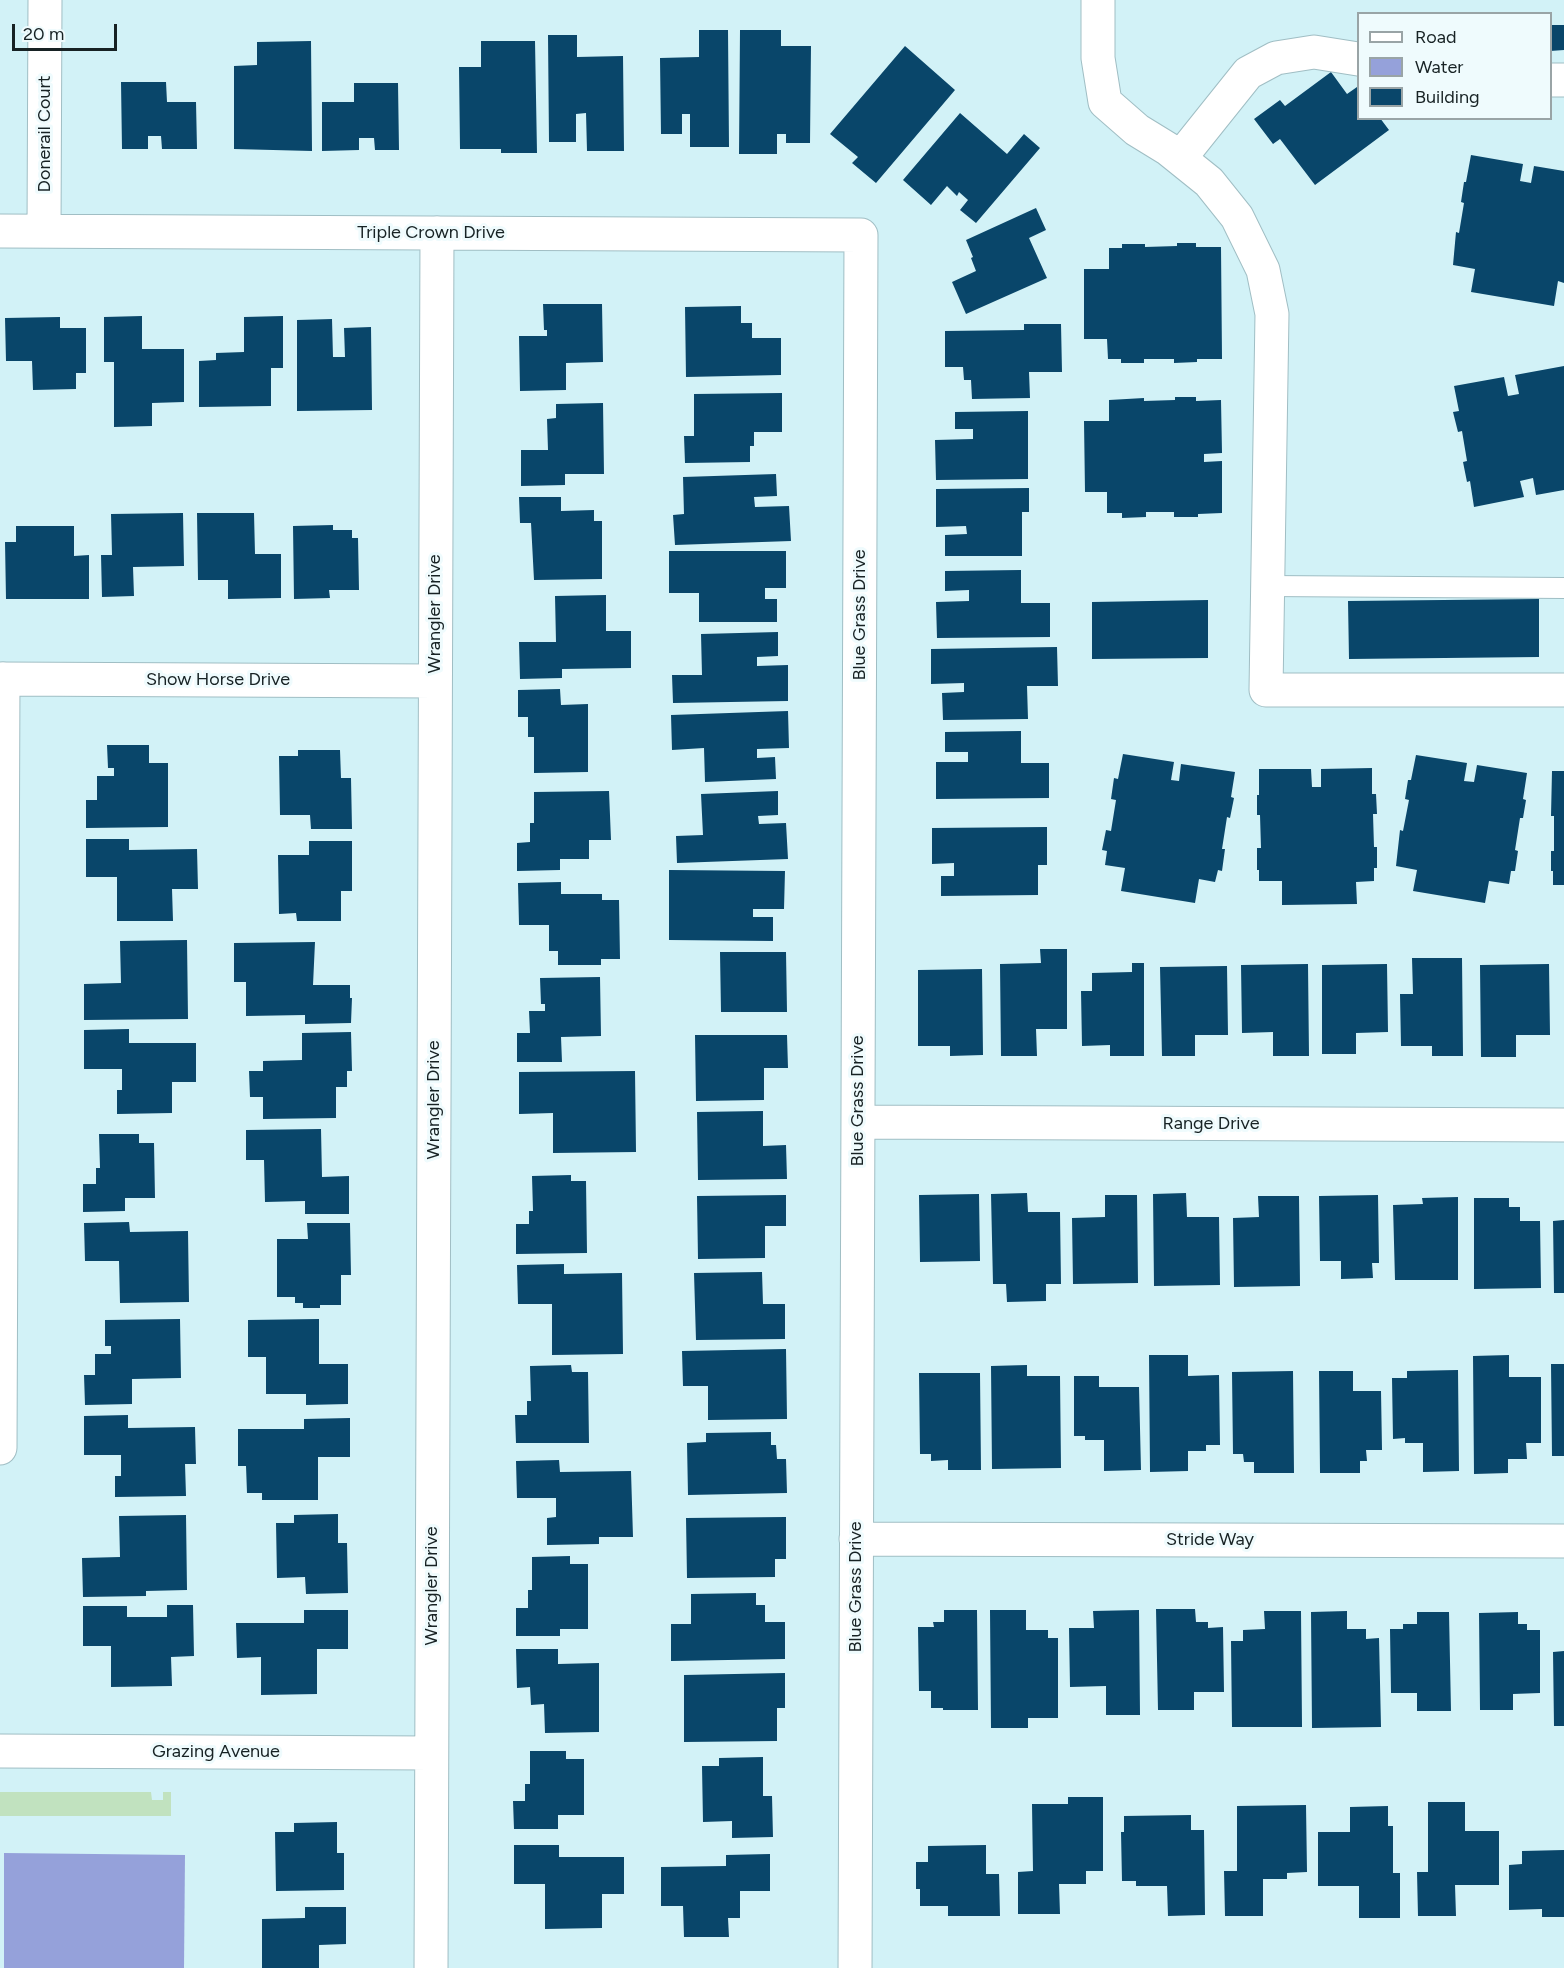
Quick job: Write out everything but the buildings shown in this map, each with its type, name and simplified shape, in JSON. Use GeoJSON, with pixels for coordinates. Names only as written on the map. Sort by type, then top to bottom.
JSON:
{"type":"FeatureCollection","features":[{"type":"Feature","properties":{"kind":"street","name":"Donerail Court"},"geometry":{"type":"LineString","coordinates":[[44,231],[45,0]]}},
{"type":"Feature","properties":{"kind":"street"},"geometry":{"type":"LineString","coordinates":[[1098,0],[1098,58],[1104,102],[1137,130],[1180,158],[1209,182],[1237,218],[1263,270],[1272,314],[1266,690],[1564,690]]}},
{"type":"Feature","properties":{"kind":"street"},"geometry":{"type":"LineString","coordinates":[[1180,158],[1248,73],[1276,58],[1314,51],[1357,59]]}},
{"type":"Feature","properties":{"kind":"street","name":"Triple Crown Drive"},"geometry":{"type":"LineString","coordinates":[[0,231],[861,235]]}},
{"type":"Feature","properties":{"kind":"street","name":"Wrangler Drive"},"geometry":{"type":"LineString","coordinates":[[431,1968],[437,233]]}},
{"type":"Feature","properties":{"kind":"street","name":"Blue Grass Drive"},"geometry":{"type":"LineString","coordinates":[[855,1968],[861,235]]}},
{"type":"Feature","properties":{"kind":"street"},"geometry":{"type":"LineString","coordinates":[[0,1448],[1,679]]}},
{"type":"Feature","properties":{"kind":"street","name":"Show Horse Drive"},"geometry":{"type":"LineString","coordinates":[[1,679],[435,681]]}},
{"type":"Feature","properties":{"kind":"street","name":"Range Drive"},"geometry":{"type":"LineString","coordinates":[[858,1122],[1564,1125]]}},
{"type":"Feature","properties":{"kind":"street","name":"Stride Way"},"geometry":{"type":"LineString","coordinates":[[856,1539],[1564,1541]]}},
{"type":"Feature","properties":{"kind":"street","name":"Grazing Avenue"},"geometry":{"type":"LineString","coordinates":[[0,1751],[431,1753]]}},
{"type":"Feature","properties":{"kind":"lane"},"geometry":{"type":"LineString","coordinates":[[1268,586],[1564,588]]}},
{"type":"Feature","properties":{"kind":"green space"},"geometry":{"type":"Polygon","coordinates":[[[0,1792],[151,1792],[152,1800],[163,1800],[163,1792],[171,1792],[171,1816],[0,1816],[0,1792]]]}},
{"type":"Feature","properties":{"kind":"water"},"geometry":{"type":"Polygon","coordinates":[[[4,1853],[185,1855],[184,1968],[4,1968],[4,1853]]]}}]}
